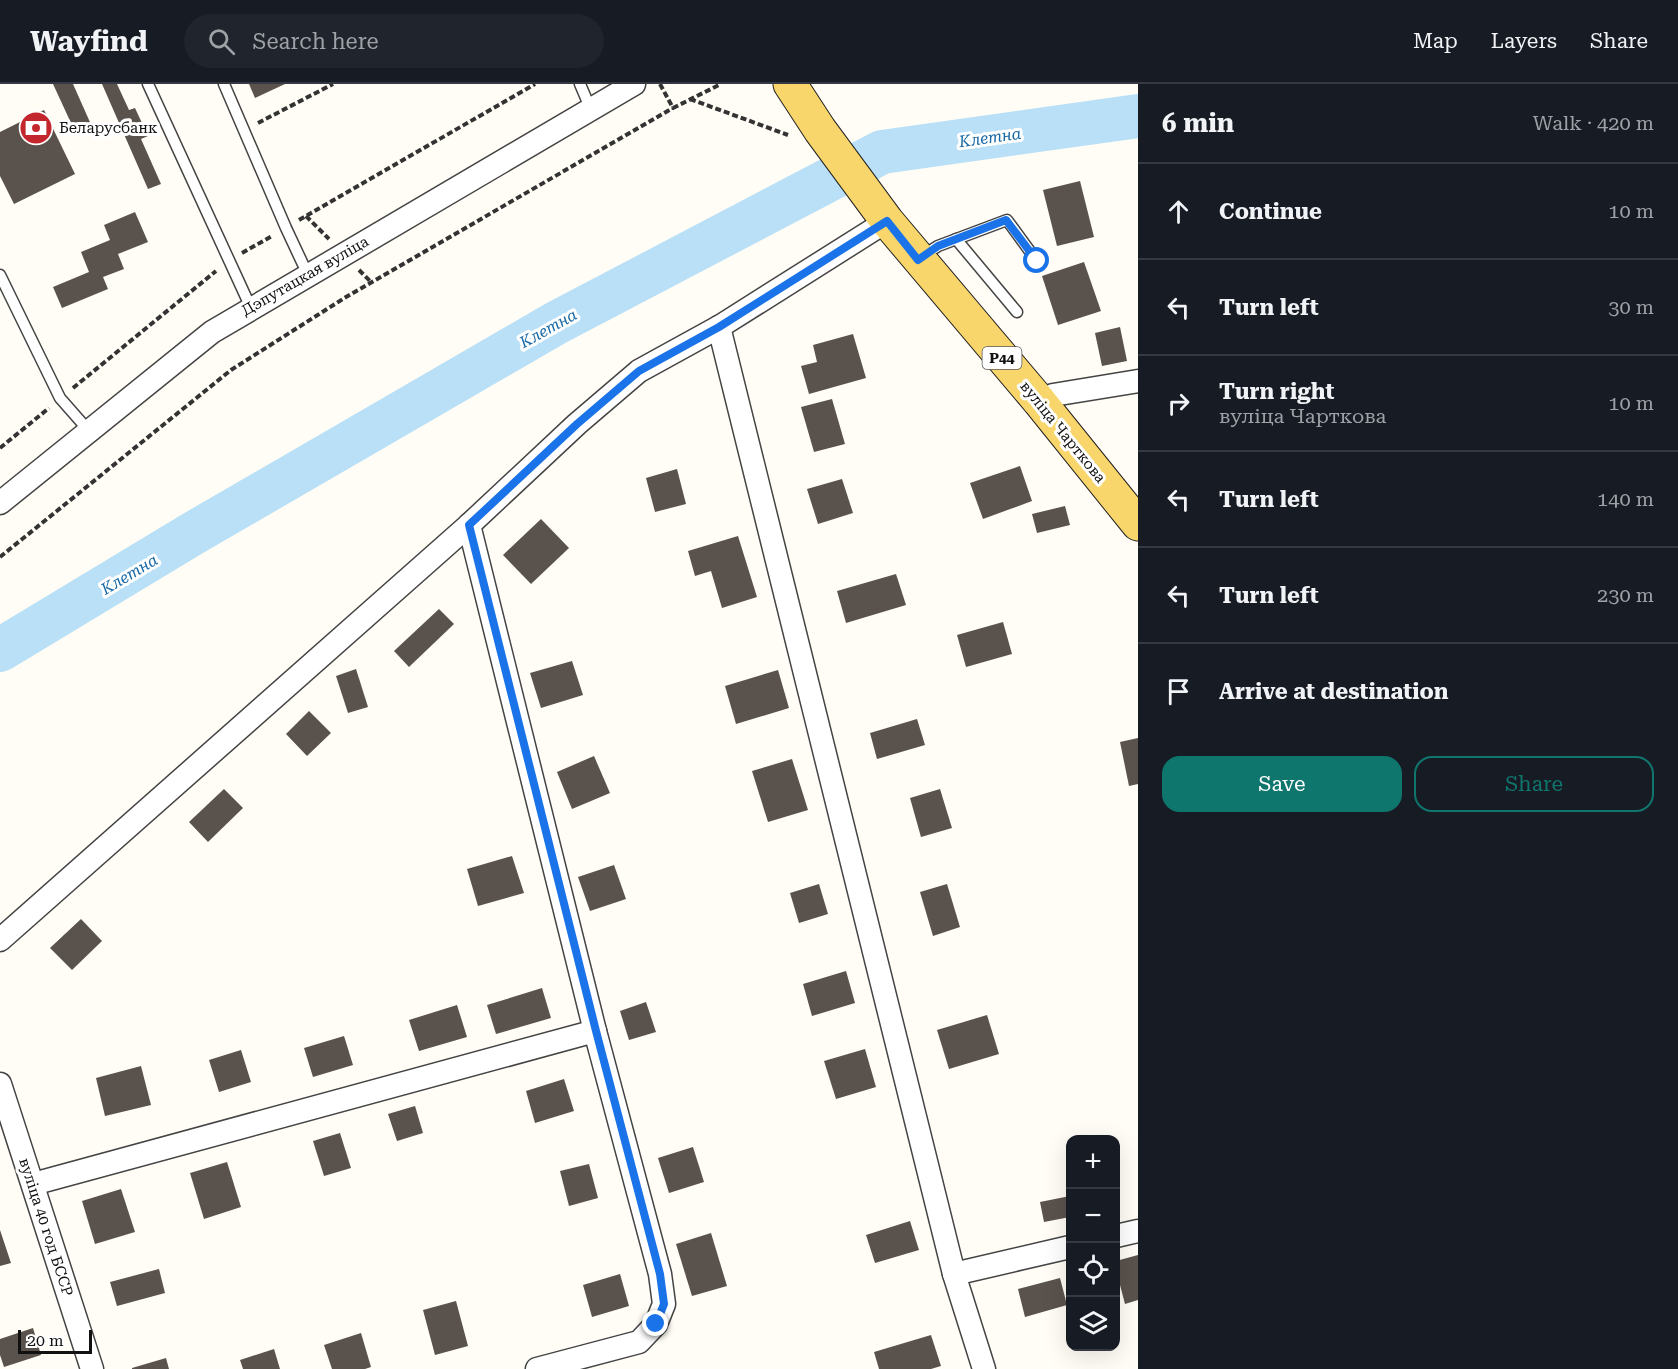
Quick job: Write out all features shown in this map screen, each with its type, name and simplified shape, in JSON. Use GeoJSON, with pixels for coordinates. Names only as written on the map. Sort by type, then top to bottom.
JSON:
{"type":"FeatureCollection","features":[{"type":"Feature","properties":{"kind":"main road","name":"вуліца Чарткова"},"geometry":{"type":"LineString","coordinates":[[790,84],[864,192],[918,260],[1039,401],[1138,524]]}},
{"type":"Feature","properties":{"kind":"street","name":"Дэпутацкая вуліца"},"geometry":{"type":"LineString","coordinates":[[0,503],[212,332],[634,84]]}},
{"type":"Feature","properties":{"kind":"street"},"geometry":{"type":"LineString","coordinates":[[0,940],[469,525],[577,424],[639,371],[719,327],[887,221]]}},
{"type":"Feature","properties":{"kind":"street"},"geometry":{"type":"LineString","coordinates":[[719,327],[954,1274],[984,1369]]}},
{"type":"Feature","properties":{"kind":"street"},"geometry":{"type":"LineString","coordinates":[[1039,401],[1053,395],[1138,381]]}},
{"type":"Feature","properties":{"kind":"street"},"geometry":{"type":"LineString","coordinates":[[469,525],[596,1031],[660,1274],[664,1304],[656,1324],[639,1342],[544,1368]]}},
{"type":"Feature","properties":{"kind":"street"},"geometry":{"type":"LineString","coordinates":[[33,1184],[596,1031]]}},
{"type":"Feature","properties":{"kind":"street","name":"вуліца 40 год БССР"},"geometry":{"type":"LineString","coordinates":[[0,1084],[92,1369]]}},
{"type":"Feature","properties":{"kind":"street"},"geometry":{"type":"LineString","coordinates":[[1120,1235],[1138,1231]]}},
{"type":"Feature","properties":{"kind":"street"},"geometry":{"type":"LineString","coordinates":[[954,1274],[1066,1248]]}},
{"type":"Feature","properties":{"kind":"lane"},"geometry":{"type":"LineString","coordinates":[[148,84],[250,308]]}},
{"type":"Feature","properties":{"kind":"lane"},"geometry":{"type":"LineString","coordinates":[[224,84],[308,275]]}},
{"type":"Feature","properties":{"kind":"lane"},"geometry":{"type":"LineString","coordinates":[[580,84],[591,110]]}},
{"type":"Feature","properties":{"kind":"lane"},"geometry":{"type":"LineString","coordinates":[[918,260],[928,251],[1006,220],[1037,261]]}},
{"type":"Feature","properties":{"kind":"lane"},"geometry":{"type":"LineString","coordinates":[[956,239],[1017,312]]}},
{"type":"Feature","properties":{"kind":"lane"},"geometry":{"type":"LineString","coordinates":[[0,275],[60,398],[89,431]]}},
{"type":"Feature","properties":{"kind":"path"},"geometry":{"type":"LineString","coordinates":[[244,130],[333,84]]}},
{"type":"Feature","properties":{"kind":"path"},"geometry":{"type":"LineString","coordinates":[[0,448],[229,260],[535,84]]}},
{"type":"Feature","properties":{"kind":"path"},"geometry":{"type":"LineString","coordinates":[[660,84],[673,108]]}},
{"type":"Feature","properties":{"kind":"path"},"geometry":{"type":"LineString","coordinates":[[0,557],[231,370],[346,297],[673,108],[721,84]]}},
{"type":"Feature","properties":{"kind":"path"},"geometry":{"type":"LineString","coordinates":[[690,99],[794,137],[788,128]]}},
{"type":"Feature","properties":{"kind":"building"},"geometry":{"type":"Polygon","coordinates":[[[53,84],[73,84],[93,129],[77,136],[53,84]]]}},
{"type":"Feature","properties":{"kind":"building"},"geometry":{"type":"Polygon","coordinates":[[[102,84],[117,84],[129,110],[135,108],[148,136],[141,139],[161,184],[148,189],[102,84]]]}},
{"type":"Feature","properties":{"kind":"building"},"geometry":{"type":"Polygon","coordinates":[[[249,84],[285,84],[255,98],[249,84]]]}},
{"type":"Feature","properties":{"kind":"building"},"geometry":{"type":"Polygon","coordinates":[[[44,110],[75,174],[14,204],[0,176],[0,132],[44,110]]]}},
{"type":"Feature","properties":{"kind":"building"},"geometry":{"type":"Polygon","coordinates":[[[1080,181],[1094,237],[1057,246],[1043,190],[1080,181]]]}},
{"type":"Feature","properties":{"kind":"building"},"geometry":{"type":"Polygon","coordinates":[[[135,212],[148,242],[118,254],[124,269],[103,277],[108,289],[62,308],[53,287],[89,272],[81,252],[110,240],[104,225],[135,212]]]}},
{"type":"Feature","properties":{"kind":"building"},"geometry":{"type":"Polygon","coordinates":[[[1084,262],[1101,311],[1058,325],[1042,276],[1084,262]]]}},
{"type":"Feature","properties":{"kind":"building"},"geometry":{"type":"Polygon","coordinates":[[[1120,327],[1127,361],[1102,366],[1095,333],[1120,327]]]}},
{"type":"Feature","properties":{"kind":"building"},"geometry":{"type":"Polygon","coordinates":[[[853,334],[866,378],[809,394],[801,366],[817,362],[813,345],[853,334]]]}},
{"type":"Feature","properties":{"kind":"building"},"geometry":{"type":"Polygon","coordinates":[[[832,399],[845,444],[814,452],[801,407],[832,399]]]}},
{"type":"Feature","properties":{"kind":"building"},"geometry":{"type":"Polygon","coordinates":[[[1020,466],[1032,501],[983,519],[970,483],[1020,466]]]}},
{"type":"Feature","properties":{"kind":"building"},"geometry":{"type":"Polygon","coordinates":[[[677,469],[686,504],[655,512],[646,478],[677,469]]]}},
{"type":"Feature","properties":{"kind":"building"},"geometry":{"type":"Polygon","coordinates":[[[842,479],[853,513],[818,524],[807,489],[842,479]]]}},
{"type":"Feature","properties":{"kind":"building"},"geometry":{"type":"Polygon","coordinates":[[[1065,506],[1070,525],[1037,533],[1032,514],[1065,506]]]}},
{"type":"Feature","properties":{"kind":"building"},"geometry":{"type":"Polygon","coordinates":[[[541,519],[569,548],[531,584],[503,555],[541,519]]]}},
{"type":"Feature","properties":{"kind":"building"},"geometry":{"type":"Polygon","coordinates":[[[738,536],[757,597],[722,608],[711,571],[695,576],[688,551],[738,536]]]}},
{"type":"Feature","properties":{"kind":"building"},"geometry":{"type":"Polygon","coordinates":[[[896,574],[906,605],[846,623],[837,591],[896,574]]]}},
{"type":"Feature","properties":{"kind":"building"},"geometry":{"type":"Polygon","coordinates":[[[439,609],[454,624],[409,667],[394,651],[439,609]]]}},
{"type":"Feature","properties":{"kind":"building"},"geometry":{"type":"Polygon","coordinates":[[[1003,622],[1012,654],[966,667],[957,635],[1003,622]]]}},
{"type":"Feature","properties":{"kind":"building"},"geometry":{"type":"Polygon","coordinates":[[[572,661],[583,695],[541,708],[530,673],[572,661]]]}},
{"type":"Feature","properties":{"kind":"building"},"geometry":{"type":"Polygon","coordinates":[[[356,669],[368,707],[348,713],[336,676],[356,669]]]}},
{"type":"Feature","properties":{"kind":"building"},"geometry":{"type":"Polygon","coordinates":[[[778,670],[789,708],[736,724],[725,686],[778,670]]]}},
{"type":"Feature","properties":{"kind":"building"},"geometry":{"type":"Polygon","coordinates":[[[309,711],[331,733],[307,756],[286,734],[309,711]]]}},
{"type":"Feature","properties":{"kind":"building"},"geometry":{"type":"Polygon","coordinates":[[[917,719],[925,745],[877,759],[870,733],[917,719]]]}},
{"type":"Feature","properties":{"kind":"building"},"geometry":{"type":"Polygon","coordinates":[[[1138,738],[1138,784],[1129,786],[1120,742],[1138,738]]]}},
{"type":"Feature","properties":{"kind":"building"},"geometry":{"type":"Polygon","coordinates":[[[594,756],[610,793],[572,809],[557,772],[594,756]]]}},
{"type":"Feature","properties":{"kind":"building"},"geometry":{"type":"Polygon","coordinates":[[[792,759],[808,810],[768,822],[752,771],[792,759]]]}},
{"type":"Feature","properties":{"kind":"building"},"geometry":{"type":"Polygon","coordinates":[[[224,789],[243,808],[208,842],[189,822],[224,789]]]}},
{"type":"Feature","properties":{"kind":"building"},"geometry":{"type":"Polygon","coordinates":[[[940,789],[952,828],[921,837],[910,798],[940,789]]]}},
{"type":"Feature","properties":{"kind":"building"},"geometry":{"type":"Polygon","coordinates":[[[512,856],[524,893],[478,906],[467,869],[512,856]]]}},
{"type":"Feature","properties":{"kind":"building"},"geometry":{"type":"Polygon","coordinates":[[[614,865],[626,899],[590,911],[578,877],[614,865]]]}},
{"type":"Feature","properties":{"kind":"building"},"geometry":{"type":"Polygon","coordinates":[[[819,884],[828,914],[799,923],[790,893],[819,884]]]}},
{"type":"Feature","properties":{"kind":"building"},"geometry":{"type":"Polygon","coordinates":[[[947,884],[960,927],[933,936],[920,892],[947,884]]]}},
{"type":"Feature","properties":{"kind":"building"},"geometry":{"type":"Polygon","coordinates":[[[81,919],[102,941],[72,970],[50,948],[81,919]]]}},
{"type":"Feature","properties":{"kind":"building"},"geometry":{"type":"Polygon","coordinates":[[[846,971],[855,1003],[812,1016],[803,984],[846,971]]]}},
{"type":"Feature","properties":{"kind":"building"},"geometry":{"type":"Polygon","coordinates":[[[542,988],[551,1018],[496,1034],[487,1005],[542,988]]]}},
{"type":"Feature","properties":{"kind":"building"},"geometry":{"type":"Polygon","coordinates":[[[646,1002],[656,1032],[629,1040],[620,1011],[646,1002]]]}},
{"type":"Feature","properties":{"kind":"building"},"geometry":{"type":"Polygon","coordinates":[[[457,1005],[467,1037],[419,1051],[409,1020],[457,1005]]]}},
{"type":"Feature","properties":{"kind":"building"},"geometry":{"type":"Polygon","coordinates":[[[987,1015],[999,1054],[949,1069],[937,1030],[987,1015]]]}},
{"type":"Feature","properties":{"kind":"building"},"geometry":{"type":"Polygon","coordinates":[[[344,1036],[353,1065],[313,1077],[304,1048],[344,1036]]]}},
{"type":"Feature","properties":{"kind":"building"},"geometry":{"type":"Polygon","coordinates":[[[865,1049],[876,1087],[836,1099],[824,1061],[865,1049]]]}},
{"type":"Feature","properties":{"kind":"building"},"geometry":{"type":"Polygon","coordinates":[[[241,1050],[251,1082],[219,1092],[209,1060],[241,1050]]]}},
{"type":"Feature","properties":{"kind":"building"},"geometry":{"type":"Polygon","coordinates":[[[141,1066],[151,1105],[105,1116],[96,1078],[141,1066]]]}},
{"type":"Feature","properties":{"kind":"building"},"geometry":{"type":"Polygon","coordinates":[[[564,1079],[574,1111],[535,1123],[526,1091],[564,1079]]]}},
{"type":"Feature","properties":{"kind":"building"},"geometry":{"type":"Polygon","coordinates":[[[415,1106],[423,1133],[397,1141],[388,1114],[415,1106]]]}},
{"type":"Feature","properties":{"kind":"building"},"geometry":{"type":"Polygon","coordinates":[[[340,1133],[351,1168],[324,1176],[313,1141],[340,1133]]]}},
{"type":"Feature","properties":{"kind":"building"},"geometry":{"type":"Polygon","coordinates":[[[693,1147],[704,1182],[669,1193],[658,1158],[693,1147]]]}},
{"type":"Feature","properties":{"kind":"building"},"geometry":{"type":"Polygon","coordinates":[[[227,1162],[241,1207],[204,1219],[190,1173],[227,1162]]]}},
{"type":"Feature","properties":{"kind":"building"},"geometry":{"type":"Polygon","coordinates":[[[589,1164],[598,1198],[569,1206],[560,1171],[589,1164]]]}},
{"type":"Feature","properties":{"kind":"building"},"geometry":{"type":"Polygon","coordinates":[[[121,1189],[135,1232],[95,1244],[82,1201],[121,1189]]]}},
{"type":"Feature","properties":{"kind":"building"},"geometry":{"type":"Polygon","coordinates":[[[1066,1197],[1066,1218],[1044,1222],[1040,1202],[1066,1197]]]}},
{"type":"Feature","properties":{"kind":"building"},"geometry":{"type":"Polygon","coordinates":[[[910,1221],[919,1250],[875,1263],[866,1235],[910,1221]]]}},
{"type":"Feature","properties":{"kind":"building"},"geometry":{"type":"Polygon","coordinates":[[[0,1230],[11,1263],[0,1266],[0,1230]]]}},
{"type":"Feature","properties":{"kind":"building"},"geometry":{"type":"Polygon","coordinates":[[[711,1233],[727,1286],[692,1296],[676,1244],[711,1233]]]}},
{"type":"Feature","properties":{"kind":"building"},"geometry":{"type":"Polygon","coordinates":[[[1138,1255],[1138,1300],[1125,1304],[1120,1285],[1120,1260],[1138,1255]]]}},
{"type":"Feature","properties":{"kind":"building"},"geometry":{"type":"Polygon","coordinates":[[[159,1269],[165,1293],[117,1306],[110,1282],[159,1269]]]}},
{"type":"Feature","properties":{"kind":"building"},"geometry":{"type":"Polygon","coordinates":[[[620,1274],[629,1306],[592,1317],[583,1285],[620,1274]]]}},
{"type":"Feature","properties":{"kind":"building"},"geometry":{"type":"Polygon","coordinates":[[[1060,1278],[1066,1305],[1025,1317],[1018,1289],[1060,1278]]]}},
{"type":"Feature","properties":{"kind":"building"},"geometry":{"type":"Polygon","coordinates":[[[456,1301],[468,1346],[435,1355],[423,1310],[456,1301]]]}},
{"type":"Feature","properties":{"kind":"building"},"geometry":{"type":"Polygon","coordinates":[[[33,1328],[41,1355],[4,1367],[0,1355],[0,1339],[33,1328]]]}},
{"type":"Feature","properties":{"kind":"building"},"geometry":{"type":"Polygon","coordinates":[[[361,1333],[371,1367],[332,1369],[324,1345],[361,1333]]]}},
{"type":"Feature","properties":{"kind":"building"},"geometry":{"type":"Polygon","coordinates":[[[931,1335],[941,1366],[931,1369],[879,1369],[874,1352],[931,1335]]]}},
{"type":"Feature","properties":{"kind":"building"},"geometry":{"type":"Polygon","coordinates":[[[274,1349],[280,1369],[243,1369],[240,1360],[274,1349]]]}},
{"type":"Feature","properties":{"kind":"building"},"geometry":{"type":"Polygon","coordinates":[[[166,1358],[169,1369],[132,1369],[132,1368],[166,1358]]]}},
{"type":"Feature","properties":{"kind":"waterway","name":"Клетна"},"geometry":{"type":"LineString","coordinates":[[0,650],[192,534],[556,323],[882,152],[1138,116]]}},
{"type":"Feature","properties":{"kind":"place","name":"Беларусбанк"},"geometry":{"type":"Point","coordinates":[36,128]}},
{"type":"Feature","properties":{"kind":"route"},"geometry":{"type":"LineString","coordinates":[[656,1324],[664,1304],[660,1274],[596,1031],[469,525],[577,424],[639,371],[719,327],[887,221],[918,260],[938,246],[1006,220],[1037,261]]}}]}
